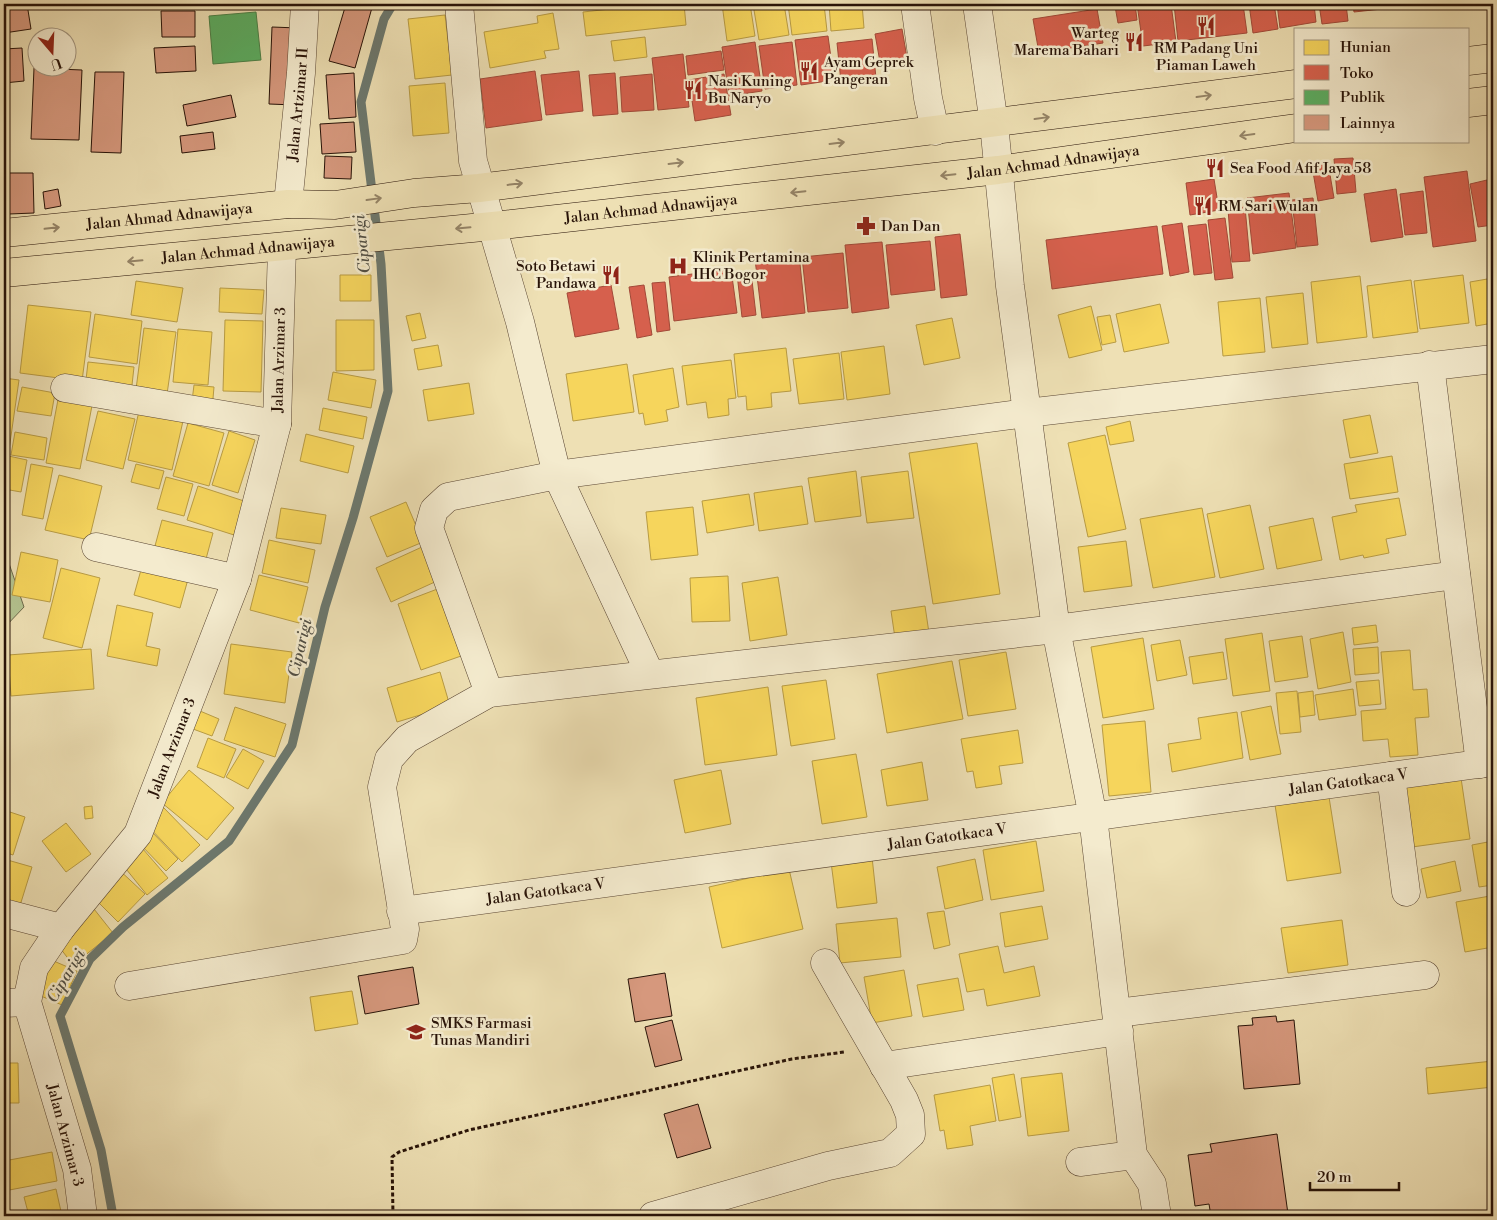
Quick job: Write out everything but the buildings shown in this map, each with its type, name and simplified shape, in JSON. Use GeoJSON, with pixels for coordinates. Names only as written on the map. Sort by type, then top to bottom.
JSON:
{"type":"FeatureCollection","features":[{"type":"Feature","properties":{"kind":"main road"},"geometry":{"type":"LineString","coordinates":[[1470,61],[1493,58]]}},
{"type":"Feature","properties":{"kind":"main road"},"geometry":{"type":"LineString","coordinates":[[327,241],[311,205],[414,193],[479,188],[994,124],[1294,84]]}},
{"type":"Feature","properties":{"kind":"main road"},"geometry":{"type":"LineString","coordinates":[[1470,103],[1493,100]]}},
{"type":"Feature","properties":{"kind":"main road","name":"Jalan Achmad Adnawijaya"},"geometry":{"type":"LineString","coordinates":[[4,273],[493,226],[998,170],[1294,128]]}},
{"type":"Feature","properties":{"kind":"main road","name":"Jalan Ahmad Adnawijaya"},"geometry":{"type":"LineString","coordinates":[[4,233],[311,205]]}},
{"type":"Feature","properties":{"kind":"street","name":"Jalan Artzimar II"},"geometry":{"type":"LineString","coordinates":[[305,4],[302,73],[311,205]]}},
{"type":"Feature","properties":{"kind":"street"},"geometry":{"type":"LineString","coordinates":[[465,4],[473,161],[479,188],[493,226],[520,322],[557,474],[650,674]]}},
{"type":"Feature","properties":{"kind":"street"},"geometry":{"type":"LineString","coordinates":[[915,4],[928,98],[935,131]]}},
{"type":"Feature","properties":{"kind":"street"},"geometry":{"type":"LineString","coordinates":[[977,4],[994,124],[1010,286],[1056,629],[1093,817],[1134,1155],[1152,1184],[1157,1216]]}},
{"type":"Feature","properties":{"kind":"street","name":"Jalan Arzimar 3"},"geometry":{"type":"LineString","coordinates":[[83,1216],[77,1169],[15,1003],[34,968],[61,928],[138,834],[237,579],[277,424],[282,247]]}},
{"type":"Feature","properties":{"kind":"street"},"geometry":{"type":"LineString","coordinates":[[489,693],[429,528],[434,510],[448,497],[557,474],[1027,413],[1493,358]]}},
{"type":"Feature","properties":{"kind":"street"},"geometry":{"type":"LineString","coordinates":[[1430,365],[1456,575],[1487,763]]}},
{"type":"Feature","properties":{"kind":"street"},"geometry":{"type":"LineString","coordinates":[[65,388],[277,424]]}},
{"type":"Feature","properties":{"kind":"street"},"geometry":{"type":"LineString","coordinates":[[96,548],[237,579]]}},
{"type":"Feature","properties":{"kind":"street"},"geometry":{"type":"LineString","coordinates":[[129,986],[403,940],[401,912],[382,787],[389,759],[407,739],[489,693],[1056,629],[1456,575]]}},
{"type":"Feature","properties":{"kind":"street","name":"Jalan Gatotkaca V"},"geometry":{"type":"LineString","coordinates":[[401,912],[1487,763]]}},
{"type":"Feature","properties":{"kind":"street"},"geometry":{"type":"LineString","coordinates":[[1391,776],[1406,892]]}},
{"type":"Feature","properties":{"kind":"street"},"geometry":{"type":"LineString","coordinates":[[4,913],[61,928]]}},
{"type":"Feature","properties":{"kind":"street"},"geometry":{"type":"LineString","coordinates":[[653,1216],[828,1166],[890,1154],[911,1134],[910,1115],[825,963]]}},
{"type":"Feature","properties":{"kind":"street"},"geometry":{"type":"LineString","coordinates":[[879,1057],[1425,975]]}},
{"type":"Feature","properties":{"kind":"street"},"geometry":{"type":"LineString","coordinates":[[1080,1162],[1134,1155]]}},
{"type":"Feature","properties":{"kind":"path"},"geometry":{"type":"LineString","coordinates":[[393,1216],[392,1158],[399,1152],[469,1130],[792,1059],[879,1057]]}},
{"type":"Feature","properties":{"kind":"green space"},"geometry":{"type":"Polygon","coordinates":[[[4,549],[24,607],[4,628],[4,549]]]}},
{"type":"Feature","properties":{"kind":"waterway","name":"Ciparigi"},"geometry":{"type":"LineString","coordinates":[[113,1216],[101,1150],[60,1016],[90,959],[123,927],[229,841],[292,745],[325,607],[353,518],[388,391],[381,264],[361,102],[384,19],[393,4]]}},
{"type":"Feature","properties":{"kind":"place","name":"RM Padang Uni Piaman Laweh"},"geometry":{"type":"Point","coordinates":[1206,26]}},
{"type":"Feature","properties":{"kind":"place","name":"Warteg Marema Bahari"},"geometry":{"type":"Point","coordinates":[1134,42]}},
{"type":"Feature","properties":{"kind":"place","name":"Ayam Geprek Pangeran"},"geometry":{"type":"Point","coordinates":[809,71]}},
{"type":"Feature","properties":{"kind":"place","name":"Nasi Kuning Bu Naryo"},"geometry":{"type":"Point","coordinates":[693,90]}},
{"type":"Feature","properties":{"kind":"place","name":"Sea Food Afif Jaya 58"},"geometry":{"type":"Point","coordinates":[1215,168]}},
{"type":"Feature","properties":{"kind":"place","name":"RM Sari Wulan"},"geometry":{"type":"Point","coordinates":[1203,206]}},
{"type":"Feature","properties":{"kind":"place","name":"Dan Dan"},"geometry":{"type":"Point","coordinates":[866,226]}},
{"type":"Feature","properties":{"kind":"place","name":"Klinik Pertamina IHC Bogor"},"geometry":{"type":"Point","coordinates":[678,266]}},
{"type":"Feature","properties":{"kind":"place","name":"Soto Betawi Pandawa"},"geometry":{"type":"Point","coordinates":[611,275]}},
{"type":"Feature","properties":{"kind":"place","name":"SMKS Farmasi Tunas Mandiri"},"geometry":{"type":"Point","coordinates":[416,1032]}}]}
